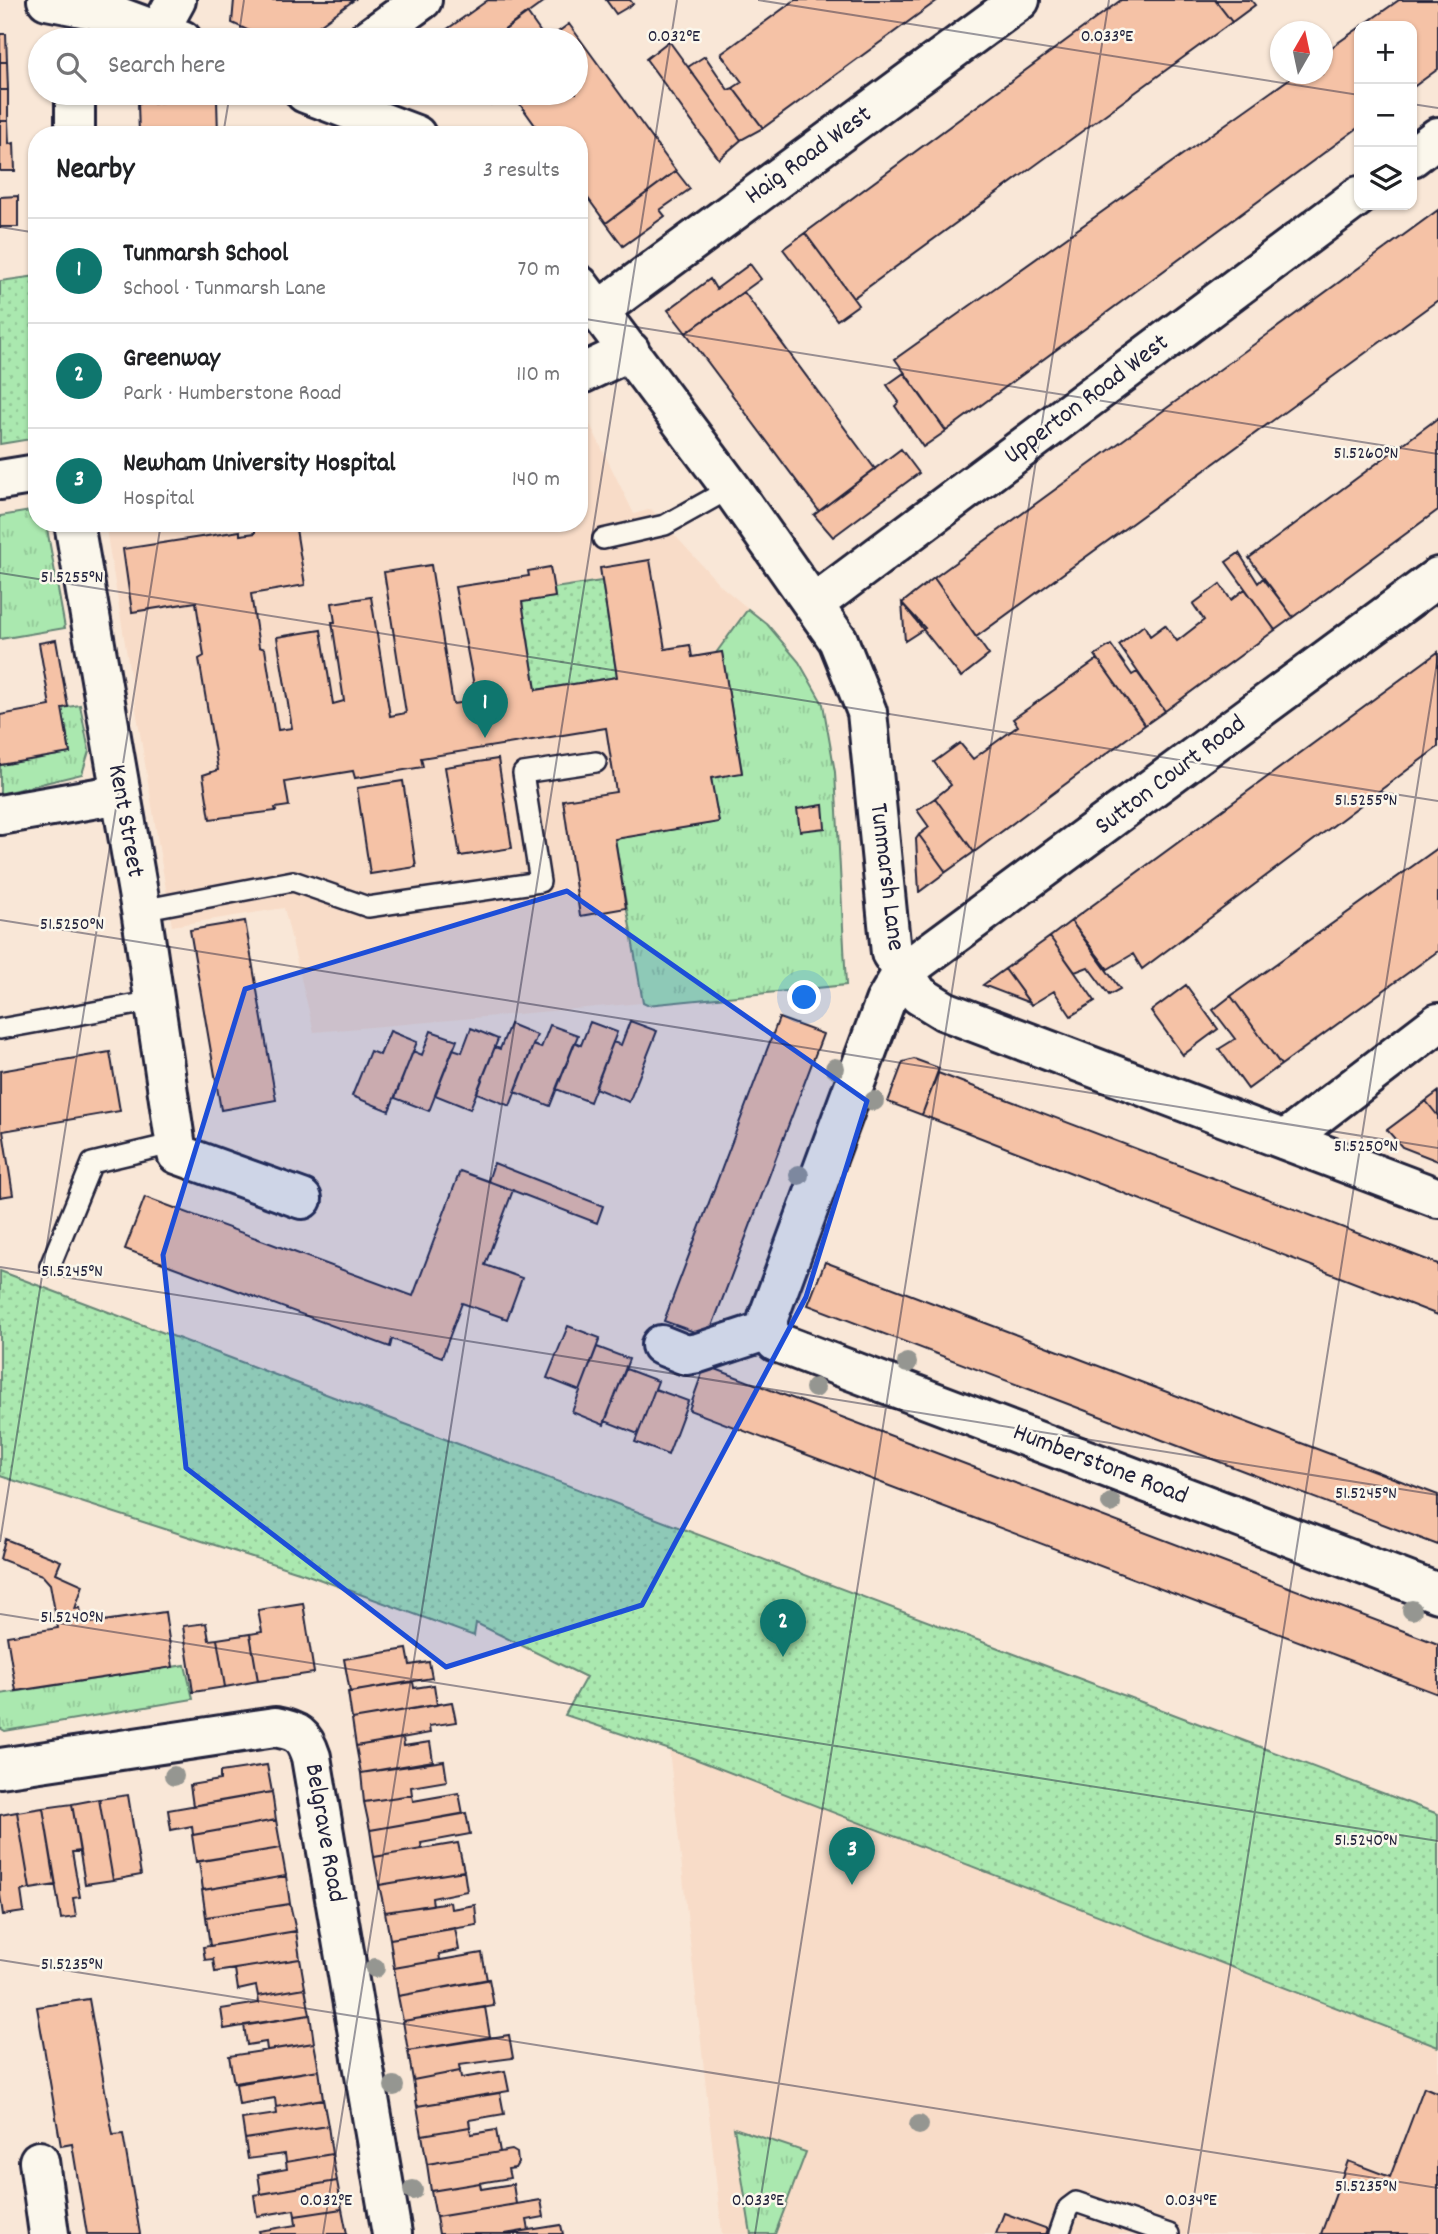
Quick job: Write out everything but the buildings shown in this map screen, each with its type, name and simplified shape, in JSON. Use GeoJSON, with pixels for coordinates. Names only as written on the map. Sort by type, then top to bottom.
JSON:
{"type":"FeatureCollection","features":[{"type":"Feature","properties":{"kind":"street"},"geometry":{"type":"LineString","coordinates":[[47,0],[94,25],[172,24]]}},
{"type":"Feature","properties":{"kind":"street"},"geometry":{"type":"LineString","coordinates":[[384,28],[422,0]]}},
{"type":"Feature","properties":{"kind":"street","name":"Haig Road West"},"geometry":{"type":"LineString","coordinates":[[589,298],[1020,0]]}},
{"type":"Feature","properties":{"kind":"street"},"geometry":{"type":"LineString","coordinates":[[75,105],[75,126]]}},
{"type":"Feature","properties":{"kind":"street"},"geometry":{"type":"LineString","coordinates":[[341,105],[393,126]]}},
{"type":"Feature","properties":{"kind":"street"},"geometry":{"type":"LineString","coordinates":[[1417,153],[1438,137]]}},
{"type":"Feature","properties":{"kind":"street","name":"Upperton Road West"},"geometry":{"type":"LineString","coordinates":[[814,604],[1354,200]]}},
{"type":"Feature","properties":{"kind":"street","name":"Tunmarsh Lane"},"geometry":{"type":"LineString","coordinates":[[589,298],[731,488],[838,640],[867,712],[891,953],[919,995],[945,1011],[1438,1198]]}},
{"type":"Feature","properties":{"kind":"street"},"geometry":{"type":"LineString","coordinates":[[588,371],[630,351]]}},
{"type":"Feature","properties":{"kind":"street"},"geometry":{"type":"LineString","coordinates":[[0,480],[28,475]]}},
{"type":"Feature","properties":{"kind":"street","name":"Kent Street"},"geometry":{"type":"LineString","coordinates":[[76,532],[141,910],[176,1143]]}},
{"type":"Feature","properties":{"kind":"street","name":"Sutton Court Road"},"geometry":{"type":"LineString","coordinates":[[902,973],[1438,577]]}},
{"type":"Feature","properties":{"kind":"street"},"geometry":{"type":"LineString","coordinates":[[0,815],[120,794]]}},
{"type":"Feature","properties":{"kind":"street"},"geometry":{"type":"LineString","coordinates":[[661,1345],[686,1355],[768,1329],[768,1318],[885,1002],[902,973]]}},
{"type":"Feature","properties":{"kind":"street"},"geometry":{"type":"LineString","coordinates":[[1285,1140],[1438,1024]]}},
{"type":"Feature","properties":{"kind":"street"},"geometry":{"type":"LineString","coordinates":[[176,1143],[177,1154],[302,1199]]}},
{"type":"Feature","properties":{"kind":"street","name":"Humberstone Road"},"geometry":{"type":"LineString","coordinates":[[768,1329],[776,1342],[1438,1593]]}},
{"type":"Feature","properties":{"kind":"street","name":"Belgrave Road"},"geometry":{"type":"LineString","coordinates":[[0,1768],[275,1727],[297,1731],[306,1740],[312,1757],[392,2234]]}},
{"type":"Feature","properties":{"kind":"street"},"geometry":{"type":"LineString","coordinates":[[39,2161],[49,2234]]}},
{"type":"Feature","properties":{"kind":"lane"},"geometry":{"type":"LineString","coordinates":[[603,539],[665,525],[731,488]]}},
{"type":"Feature","properties":{"kind":"lane"},"geometry":{"type":"LineString","coordinates":[[141,910],[293,881],[368,907],[540,881],[523,774],[596,762]]}},
{"type":"Feature","properties":{"kind":"lane"},"geometry":{"type":"LineString","coordinates":[[0,1029],[154,1001]]}},
{"type":"Feature","properties":{"kind":"lane"},"geometry":{"type":"LineString","coordinates":[[50,1266],[92,1164],[176,1143]]}},
{"type":"Feature","properties":{"kind":"lane"},"geometry":{"type":"LineString","coordinates":[[1059,2234],[1068,2208],[1076,2202],[1169,2234]]}},
{"type":"Feature","properties":{"kind":"highlighted area"},"geometry":{"type":"Polygon","coordinates":[[[567,891],[867,1101],[806,1297],[642,1605],[446,1667],[186,1468],[163,1255],[245,989],[567,891]]]}},
{"type":"Feature","properties":{"kind":"shaded area"},"geometry":{"type":"Polygon","coordinates":[[[588,420],[634,514],[651,509],[721,586],[767,624],[799,662],[823,704],[835,772],[846,985],[314,1032],[284,908],[172,926],[106,532],[588,532],[588,420]]]}},
{"type":"Feature","properties":{"kind":"shaded area"},"geometry":{"type":"Polygon","coordinates":[[[669,1749],[1438,2047],[1438,2234],[722,2234],[669,1749]]]}},
{"type":"Feature","properties":{"kind":"green space"},"geometry":{"type":"Polygon","coordinates":[[[28,277],[28,439],[0,444],[0,281],[28,277]]]}},
{"type":"Feature","properties":{"kind":"green space"},"geometry":{"type":"Polygon","coordinates":[[[28,511],[28,532],[48,532],[65,628],[0,639],[0,516],[28,511]]]}},
{"type":"Feature","properties":{"kind":"green space"},"geometry":{"type":"Polygon","coordinates":[[[602,581],[617,677],[536,690],[522,602],[555,597],[554,588],[602,581]]]}},
{"type":"Feature","properties":{"kind":"green space"},"geometry":{"type":"Polygon","coordinates":[[[748,609],[767,624],[799,662],[823,704],[835,772],[846,985],[647,1005],[643,1003],[615,839],[718,822],[711,778],[742,772],[722,653],[716,653],[748,609]]]}},
{"type":"Feature","properties":{"kind":"green space"},"geometry":{"type":"Polygon","coordinates":[[[80,705],[89,751],[82,774],[0,794],[0,765],[70,753],[62,708],[80,705]]]}},
{"type":"Feature","properties":{"kind":"green space"},"geometry":{"type":"Polygon","coordinates":[[[0,1271],[1438,1814],[1438,2047],[685,1755],[565,1715],[586,1677],[476,1623],[474,1636],[305,1574],[0,1476],[0,1271]]]}},
{"type":"Feature","properties":{"kind":"green space"},"geometry":{"type":"Polygon","coordinates":[[[185,1665],[193,1699],[5,1731],[0,1728],[0,1694],[185,1665]]]}},
{"type":"Feature","properties":{"kind":"green space"},"geometry":{"type":"Polygon","coordinates":[[[734,2128],[806,2152],[775,2234],[751,2234],[734,2128]]]}},
{"type":"Feature","properties":{"kind":"place","name":"Tunmarsh School"},"geometry":{"type":"Point","coordinates":[485,738]}},
{"type":"Feature","properties":{"kind":"place","name":"Greenway"},"geometry":{"type":"Point","coordinates":[783,1657]}},
{"type":"Feature","properties":{"kind":"place","name":"Newham University Hospital"},"geometry":{"type":"Point","coordinates":[852,1885]}}]}
